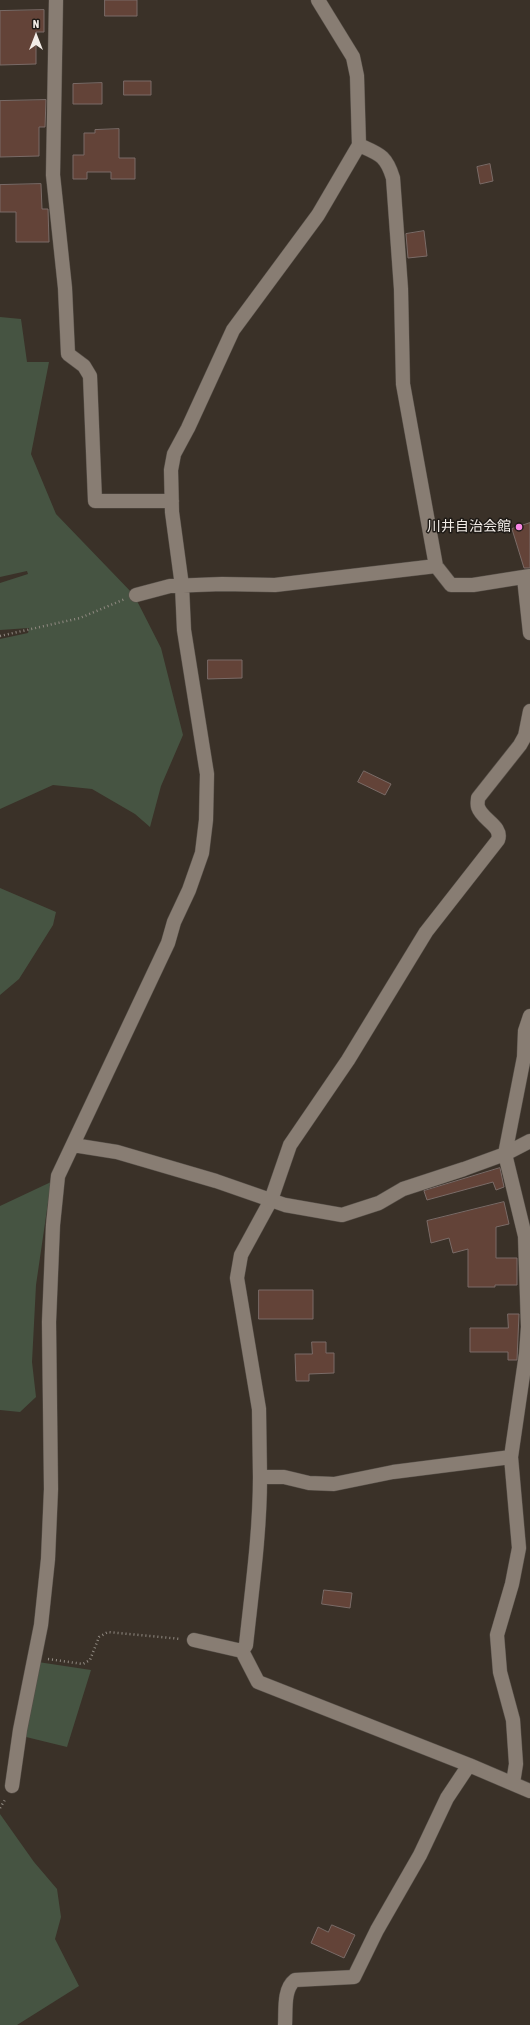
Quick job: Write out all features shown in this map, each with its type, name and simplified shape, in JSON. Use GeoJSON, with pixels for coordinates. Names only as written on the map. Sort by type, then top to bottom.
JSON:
{"type":"FeatureCollection","features":[{"type":"Feature","properties":{"kind":"street"},"geometry":{"type":"LineString","coordinates":[[56,0],[53,175],[65,288],[68,354],[84,366],[90,376],[95,501],[172,501]]}},
{"type":"Feature","properties":{"kind":"street"},"geometry":{"type":"LineString","coordinates":[[12,1786],[20,1730],[35,1658],[48,1559],[50,1511],[49,1322],[53,1225],[58,1176],[74,1145],[168,943],[174,922],[189,890],[202,853],[206,820],[208,774],[184,630],[182,586],[172,501],[171,470],[174,454],[188,428],[233,330],[318,214],[359,145],[357,76],[353,56],[318,0]]}},
{"type":"Feature","properties":{"kind":"street"},"geometry":{"type":"LineString","coordinates":[[359,145],[383,156],[389,165],[393,178],[401,289],[403,384],[436,566],[451,585],[472,584],[527,577],[530,633]]}},
{"type":"Feature","properties":{"kind":"street"},"geometry":{"type":"LineString","coordinates":[[136,595],[170,586],[222,584],[275,586],[436,566]]}},
{"type":"Feature","properties":{"kind":"street"},"geometry":{"type":"LineString","coordinates":[[242,1651],[246,1645],[253,1580],[260,1501],[260,1477],[259,1409],[237,1278],[241,1255],[271,1200],[290,1145],[348,1060],[426,932],[498,840],[500,835],[498,830],[486,819],[478,807],[478,798],[520,745],[525,736],[530,711]]}},
{"type":"Feature","properties":{"kind":"street"},"geometry":{"type":"LineString","coordinates":[[513,1783],[516,1764],[513,1720],[500,1672],[497,1635],[512,1584],[519,1548],[511,1458],[528,1354],[528,1327],[525,1236],[505,1154],[524,1057],[525,1031],[530,1016]]}},
{"type":"Feature","properties":{"kind":"street"},"geometry":{"type":"LineString","coordinates":[[74,1145],[116,1152],[216,1181],[285,1205],[342,1215],[379,1202],[403,1188],[505,1154],[530,1141]]}},
{"type":"Feature","properties":{"kind":"street"},"geometry":{"type":"LineString","coordinates":[[260,1477],[284,1476],[309,1483],[334,1484],[393,1472],[511,1458]]}},
{"type":"Feature","properties":{"kind":"street"},"geometry":{"type":"LineString","coordinates":[[194,1640],[242,1651],[258,1682],[469,1765],[513,1783],[530,1792]]}},
{"type":"Feature","properties":{"kind":"street"},"geometry":{"type":"LineString","coordinates":[[284,2025],[289,1985],[295,1980],[354,1977],[377,1930],[420,1854],[447,1798],[469,1765]]}},
{"type":"Feature","properties":{"kind":"path"},"geometry":{"type":"LineString","coordinates":[[0,636],[80,618],[136,595]]}},
{"type":"Feature","properties":{"kind":"path"},"geometry":{"type":"LineString","coordinates":[[35,1658],[83,1664],[90,1660],[99,1637],[108,1632],[194,1640]]}},
{"type":"Feature","properties":{"kind":"green space"},"geometry":{"type":"Polygon","coordinates":[[[0,317],[21,319],[27,362],[49,362],[31,454],[56,514],[134,595],[161,648],[183,735],[161,786],[150,827],[135,814],[92,789],[53,785],[0,809],[0,639],[28,633],[29,628],[0,630],[0,583],[28,574],[27,571],[0,577],[0,317]]]}},
{"type":"Feature","properties":{"kind":"green space"},"geometry":{"type":"Polygon","coordinates":[[[0,888],[56,912],[53,925],[19,979],[0,995],[0,888]]]}},
{"type":"Feature","properties":{"kind":"green space"},"geometry":{"type":"Polygon","coordinates":[[[51,1182],[36,1285],[32,1362],[36,1397],[20,1412],[0,1410],[0,1206],[51,1182]]]}},
{"type":"Feature","properties":{"kind":"green space"},"geometry":{"type":"Polygon","coordinates":[[[38,1662],[91,1670],[67,1747],[22,1736],[38,1662]]]}},
{"type":"Feature","properties":{"kind":"green space"},"geometry":{"type":"Polygon","coordinates":[[[0,1814],[34,1862],[57,1889],[61,1917],[55,1939],[79,1986],[17,2025],[0,2025],[0,1814]]]}},
{"type":"Feature","properties":{"kind":"building"},"geometry":{"type":"Polygon","coordinates":[[[105,0],[137,0],[137,16],[105,16],[105,0]]]}},
{"type":"Feature","properties":{"kind":"building"},"geometry":{"type":"Polygon","coordinates":[[[44,10],[44,32],[36,32],[36,64],[0,65],[0,11],[44,10]]]}},
{"type":"Feature","properties":{"kind":"building"},"geometry":{"type":"Polygon","coordinates":[[[124,81],[151,81],[151,95],[124,95],[124,81]]]}},
{"type":"Feature","properties":{"kind":"building"},"geometry":{"type":"Polygon","coordinates":[[[102,83],[102,104],[73,104],[73,84],[102,83]]]}},
{"type":"Feature","properties":{"kind":"building"},"geometry":{"type":"Polygon","coordinates":[[[46,100],[45,127],[39,127],[39,156],[0,157],[0,101],[46,100]]]}},
{"type":"Feature","properties":{"kind":"building"},"geometry":{"type":"Polygon","coordinates":[[[119,129],[119,158],[135,158],[135,179],[111,179],[111,172],[87,172],[87,179],[73,179],[73,155],[84,155],[84,133],[95,133],[95,130],[119,129]]]}},
{"type":"Feature","properties":{"kind":"building"},"geometry":{"type":"Polygon","coordinates":[[[490,164],[493,181],[480,184],[477,167],[490,164]]]}},
{"type":"Feature","properties":{"kind":"building"},"geometry":{"type":"Polygon","coordinates":[[[41,184],[42,209],[48,209],[49,242],[16,242],[16,212],[0,212],[0,185],[41,184]]]}},
{"type":"Feature","properties":{"kind":"building"},"geometry":{"type":"Polygon","coordinates":[[[424,231],[427,256],[408,258],[406,234],[424,231]]]}},
{"type":"Feature","properties":{"kind":"building"},"geometry":{"type":"Polygon","coordinates":[[[530,523],[530,568],[524,568],[512,529],[530,523]]]}},
{"type":"Feature","properties":{"kind":"building"},"geometry":{"type":"Polygon","coordinates":[[[208,660],[242,660],[242,678],[208,679],[208,660]]]}},
{"type":"Feature","properties":{"kind":"building"},"geometry":{"type":"Polygon","coordinates":[[[364,771],[391,784],[385,795],[358,782],[364,771]]]}},
{"type":"Feature","properties":{"kind":"building"},"geometry":{"type":"Polygon","coordinates":[[[500,1168],[504,1187],[496,1190],[493,1182],[427,1200],[424,1191],[500,1168]]]}},
{"type":"Feature","properties":{"kind":"building"},"geometry":{"type":"Polygon","coordinates":[[[504,1202],[509,1224],[496,1227],[496,1258],[517,1258],[517,1285],[468,1287],[468,1249],[453,1253],[449,1238],[431,1243],[427,1221],[504,1202]]]}},
{"type":"Feature","properties":{"kind":"building"},"geometry":{"type":"Polygon","coordinates":[[[259,1290],[313,1290],[313,1319],[259,1319],[259,1290]]]}},
{"type":"Feature","properties":{"kind":"building"},"geometry":{"type":"Polygon","coordinates":[[[508,1314],[519,1314],[517,1360],[508,1360],[508,1352],[470,1352],[470,1328],[508,1328],[508,1314]]]}},
{"type":"Feature","properties":{"kind":"building"},"geometry":{"type":"Polygon","coordinates":[[[312,1342],[326,1342],[326,1353],[334,1353],[334,1373],[309,1374],[309,1381],[296,1381],[295,1354],[312,1354],[312,1342]]]}},
{"type":"Feature","properties":{"kind":"building"},"geometry":{"type":"Polygon","coordinates":[[[324,1590],[352,1593],[350,1608],[322,1604],[324,1590]]]}},
{"type":"Feature","properties":{"kind":"building"},"geometry":{"type":"Polygon","coordinates":[[[332,1925],[355,1935],[344,1958],[311,1943],[318,1927],[328,1932],[332,1925]]]}},
{"type":"Feature","properties":{"kind":"place","name":"川井自治会館"},"geometry":{"type":"Point","coordinates":[519,527]}}]}
